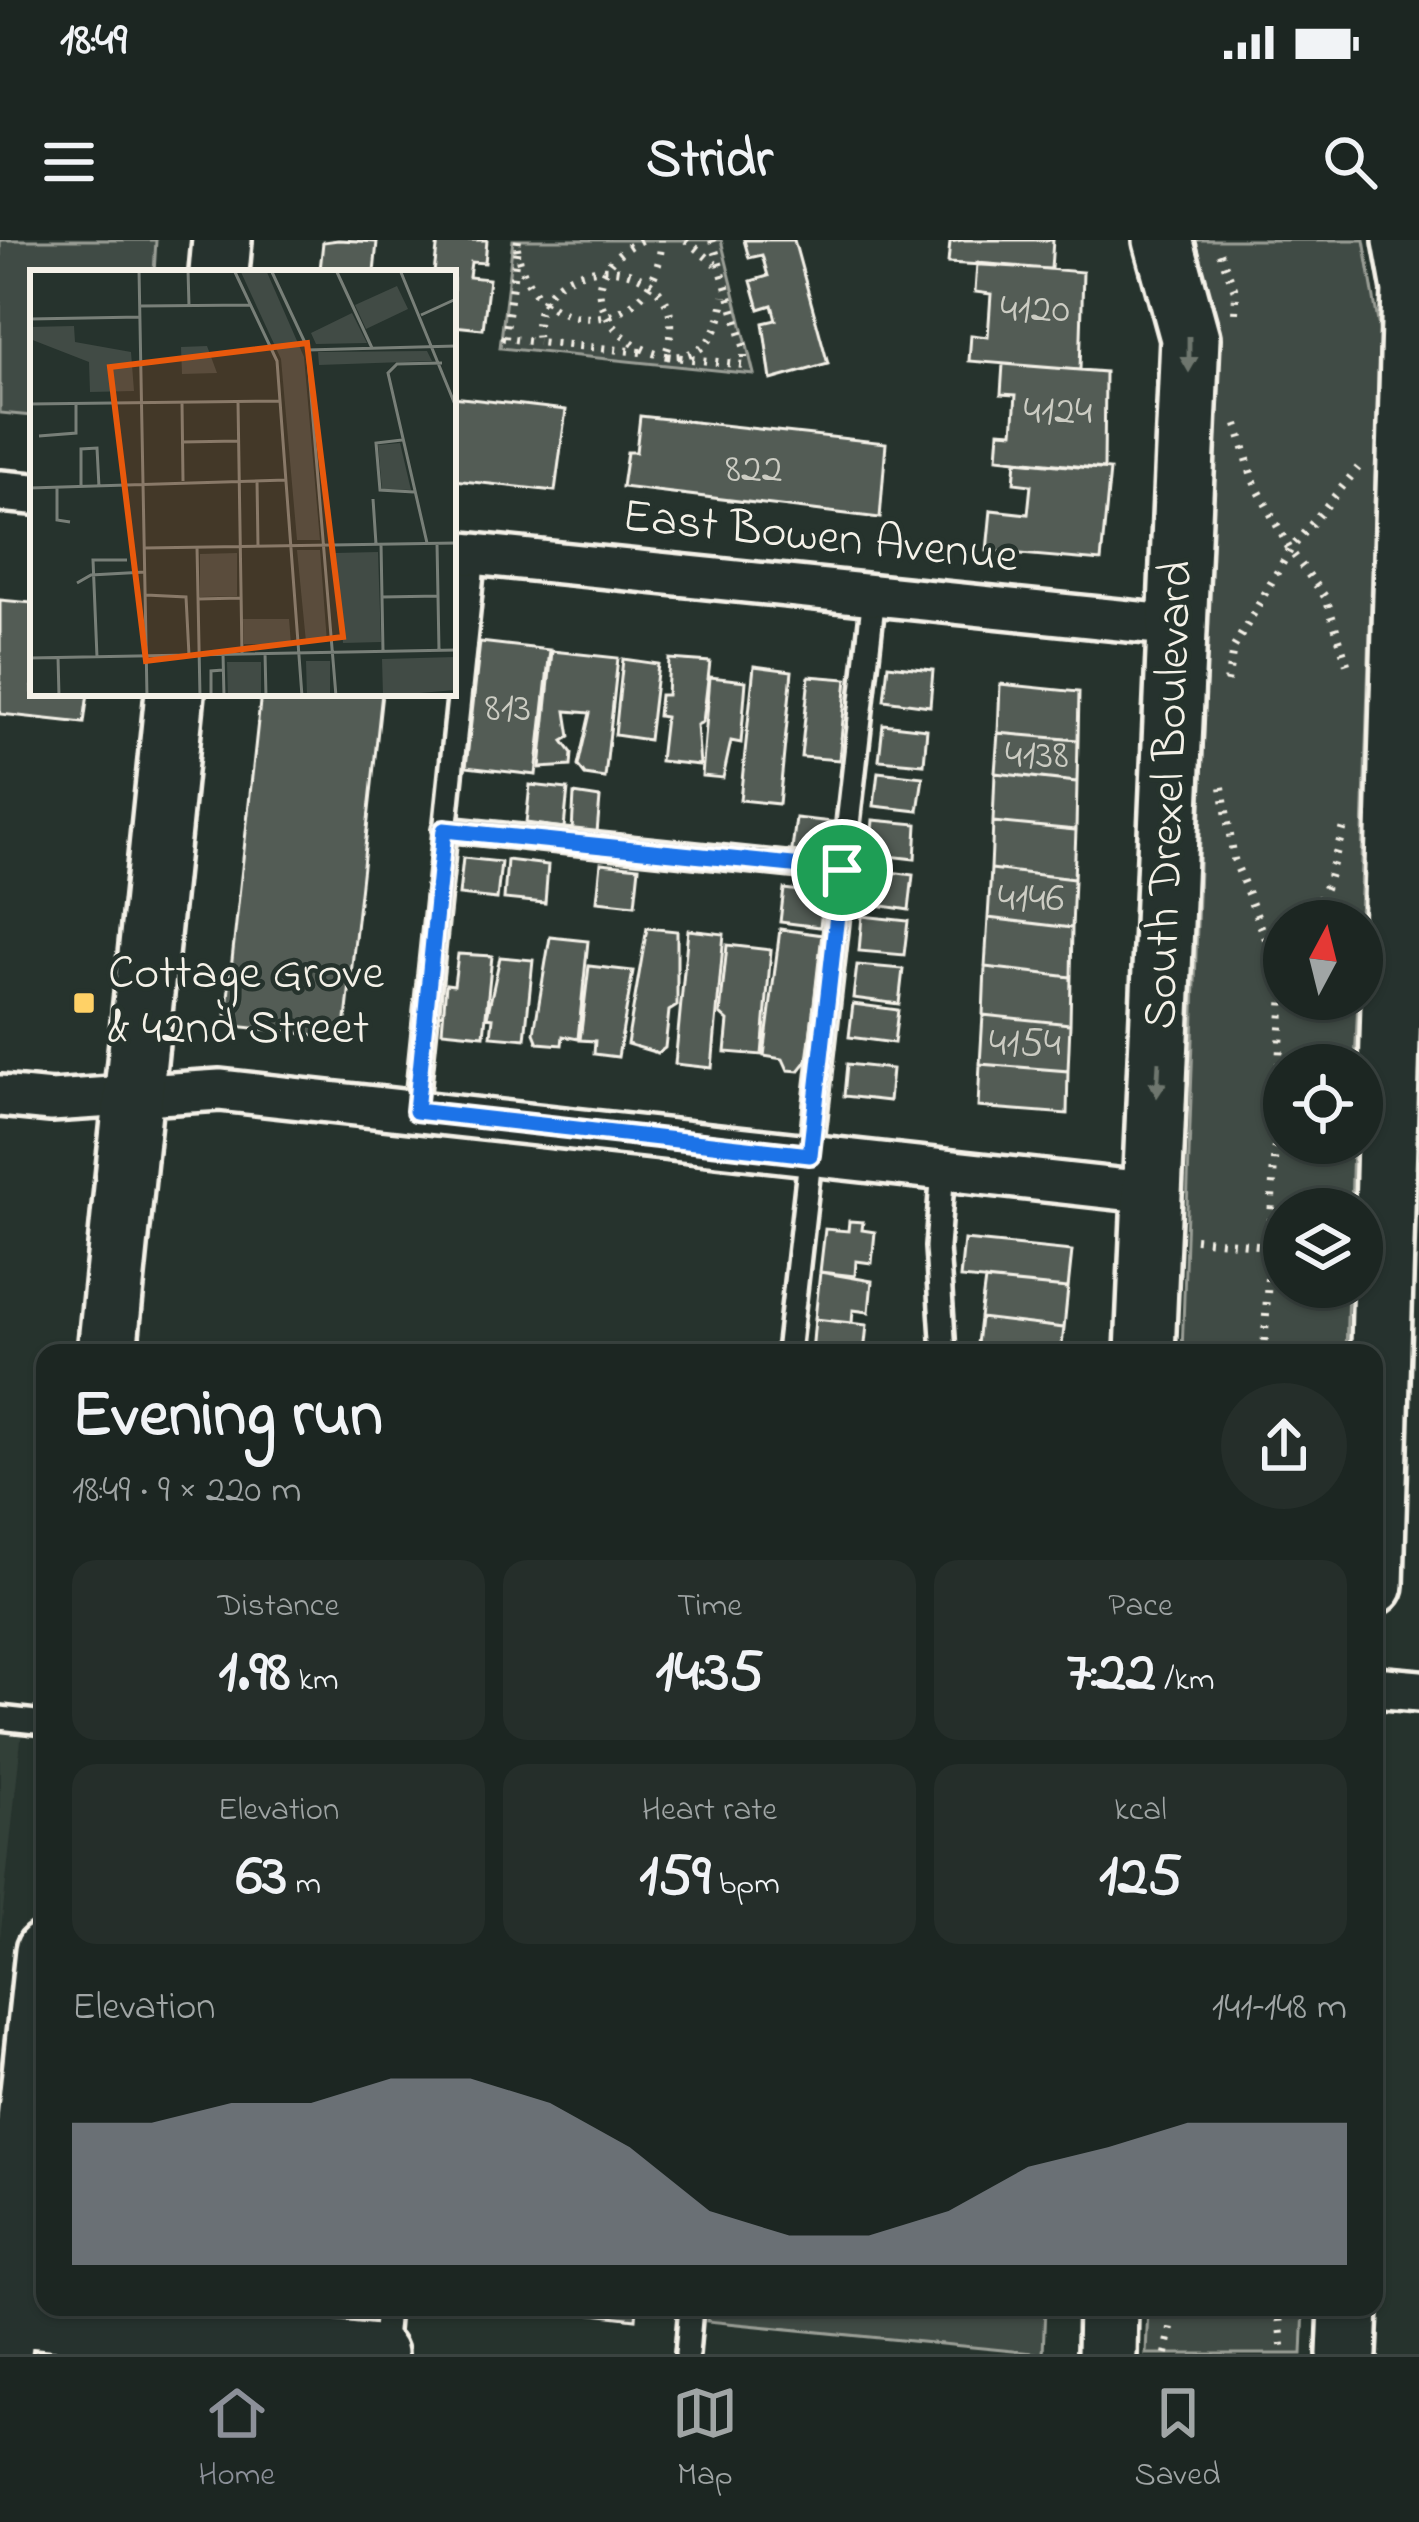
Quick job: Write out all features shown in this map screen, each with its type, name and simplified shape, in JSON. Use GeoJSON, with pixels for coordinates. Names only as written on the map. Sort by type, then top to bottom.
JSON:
{"type":"FeatureCollection","features":[{"type":"Feature","properties":{"kind":"street"},"geometry":{"type":"LineString","coordinates":[[219,270],[222,240]]}},
{"type":"Feature","properties":{"kind":"street","name":"South Drexel Boulevard"},"geometry":{"type":"LineString","coordinates":[[1145,1344],[1190,338],[1163,240]]}},
{"type":"Feature","properties":{"kind":"street"},"geometry":{"type":"LineString","coordinates":[[1381,1344],[1411,273]]}},
{"type":"Feature","properties":{"kind":"street"},"geometry":{"type":"LineString","coordinates":[[0,491],[30,494]]}},
{"type":"Feature","properties":{"kind":"street","name":"East Bowen Avenue"},"geometry":{"type":"LineString","coordinates":[[463,553],[1178,626]]}},
{"type":"Feature","properties":{"kind":"street"},"geometry":{"type":"LineString","coordinates":[[108,1344],[175,696]]}},
{"type":"Feature","properties":{"kind":"street"},"geometry":{"type":"LineString","coordinates":[[0,1096],[51,1101],[220,1090],[1153,1193]]}},
{"type":"Feature","properties":{"kind":"street"},"geometry":{"type":"LineString","coordinates":[[1383,1688],[1419,1691]]}},
{"type":"Feature","properties":{"kind":"street"},"geometry":{"type":"LineString","coordinates":[[36,2033],[3,2328],[310,2327],[380,2354]]}},
{"type":"Feature","properties":{"kind":"street"},"geometry":{"type":"LineString","coordinates":[[1106,2354],[1108,2316]]}},
{"type":"Feature","properties":{"kind":"street"},"geometry":{"type":"LineString","coordinates":[[1347,2354],[1349,2316]]}},
{"type":"Feature","properties":{"kind":"lane"},"geometry":{"type":"LineString","coordinates":[[456,655],[463,553]]}},
{"type":"Feature","properties":{"kind":"lane"},"geometry":{"type":"LineString","coordinates":[[789,1344],[874,595]]}},
{"type":"Feature","properties":{"kind":"lane"},"geometry":{"type":"LineString","coordinates":[[416,1111],[453,696]]}},
{"type":"Feature","properties":{"kind":"lane"},"geometry":{"type":"LineString","coordinates":[[444,830],[842,870]]}},
{"type":"Feature","properties":{"kind":"lane"},"geometry":{"type":"LineString","coordinates":[[943,1169],[937,1247],[943,1344]]}},
{"type":"Feature","properties":{"kind":"lane"},"geometry":{"type":"LineString","coordinates":[[0,1718],[36,1722]]}},
{"type":"Feature","properties":{"kind":"lane"},"geometry":{"type":"LineString","coordinates":[[380,2354],[386,2316]]}},
{"type":"Feature","properties":{"kind":"lane"},"geometry":{"type":"LineString","coordinates":[[686,2354],[690,2316]]}},
{"type":"Feature","properties":{"kind":"path"},"geometry":{"type":"LineString","coordinates":[[538,342],[543,301],[570,272],[612,263],[641,240]]}},
{"type":"Feature","properties":{"kind":"path"},"geometry":{"type":"LineString","coordinates":[[517,243],[525,279],[543,301],[576,317],[606,316],[638,300],[652,283],[661,240]]}},
{"type":"Feature","properties":{"kind":"path"},"geometry":{"type":"LineString","coordinates":[[517,243],[505,338],[744,365],[744,346],[720,274],[706,254],[686,240]]}},
{"type":"Feature","properties":{"kind":"path"},"geometry":{"type":"LineString","coordinates":[[665,356],[691,350],[710,335],[724,300],[712,240]]}},
{"type":"Feature","properties":{"kind":"path"},"geometry":{"type":"LineString","coordinates":[[1217,240],[1236,293],[1235,337]]}},
{"type":"Feature","properties":{"kind":"path"},"geometry":{"type":"LineString","coordinates":[[612,263],[652,283],[670,316],[665,356]]}},
{"type":"Feature","properties":{"kind":"path"},"geometry":{"type":"LineString","coordinates":[[612,263],[603,292],[606,316],[620,338],[641,352]]}},
{"type":"Feature","properties":{"kind":"path"},"geometry":{"type":"LineString","coordinates":[[1236,405],[1252,480],[1290,550],[1326,598],[1350,674]]}},
{"type":"Feature","properties":{"kind":"path"},"geometry":{"type":"LineString","coordinates":[[1226,689],[1233,649],[1290,550],[1346,488],[1366,454]]}},
{"type":"Feature","properties":{"kind":"path"},"geometry":{"type":"LineString","coordinates":[[1221,782],[1234,859],[1263,928]]}},
{"type":"Feature","properties":{"kind":"path"},"geometry":{"type":"LineString","coordinates":[[1320,900],[1348,812]]}},
{"type":"Feature","properties":{"kind":"path"},"geometry":{"type":"LineString","coordinates":[[1272,1188],[1281,1020]]}},
{"type":"Feature","properties":{"kind":"path"},"geometry":{"type":"LineString","coordinates":[[1195,1238],[1263,1245]]}},
{"type":"Feature","properties":{"kind":"path"},"geometry":{"type":"LineString","coordinates":[[1264,1344],[1266,1308]]}},
{"type":"Feature","properties":{"kind":"path"},"geometry":{"type":"LineString","coordinates":[[1166,2354],[1173,2316]]}},
{"type":"Feature","properties":{"kind":"path"},"geometry":{"type":"LineString","coordinates":[[1279,2316],[1283,2354]]}},
{"type":"Feature","properties":{"kind":"shaded area"},"geometry":{"type":"Polygon","coordinates":[[[0,240],[156,240],[154,270],[30,270],[30,416],[0,413],[0,240]]]}},
{"type":"Feature","properties":{"kind":"shaded area"},"geometry":{"type":"Polygon","coordinates":[[[513,240],[721,240],[754,374],[500,348],[513,240]]]}},
{"type":"Feature","properties":{"kind":"shaded area"},"geometry":{"type":"Polygon","coordinates":[[[1194,240],[1364,240],[1380,334],[1361,900],[1263,900],[1263,1020],[1357,1020],[1356,1044],[1263,1044],[1263,1164],[1352,1164],[1352,1188],[1263,1188],[1263,1308],[1347,1308],[1346,1344],[1182,1344],[1218,327],[1194,240]]]}},
{"type":"Feature","properties":{"kind":"shaded area"},"geometry":{"type":"Polygon","coordinates":[[[0,1718],[23,1720],[0,1939],[0,1718]]]}},
{"type":"Feature","properties":{"kind":"shaded area"},"geometry":{"type":"Polygon","coordinates":[[[707,2316],[1045,2316],[1043,2354],[707,2321],[707,2316]]]}},
{"type":"Feature","properties":{"kind":"shaded area"},"geometry":{"type":"Polygon","coordinates":[[[1148,2316],[1304,2316],[1302,2354],[1146,2354],[1148,2316]]]}},
{"type":"Feature","properties":{"kind":"building"},"geometry":{"type":"Polygon","coordinates":[[[438,240],[487,240],[485,263],[471,262],[469,277],[489,279],[483,329],[456,326],[456,270],[434,270],[438,240]]]}},
{"type":"Feature","properties":{"kind":"building"},"geometry":{"type":"Polygon","coordinates":[[[744,240],[794,240],[828,364],[771,380],[763,323],[776,320],[772,305],[759,309],[751,281],[768,276],[762,255],[749,258],[744,240]]]}},
{"type":"Feature","properties":{"kind":"building"},"geometry":{"type":"Polygon","coordinates":[[[1053,240],[1051,269],[948,263],[950,242],[1053,240]]]}},
{"type":"Feature","properties":{"kind":"building"},"geometry":{"type":"Polygon","coordinates":[[[323,242],[377,242],[374,270],[320,270],[323,242]]]}},
{"type":"Feature","properties":{"kind":"building"},"geometry":{"type":"Polygon","coordinates":[[[977,263],[1083,272],[1080,370],[969,361],[971,335],[988,337],[991,294],[975,292],[977,263]]]}},
{"type":"Feature","properties":{"kind":"building"},"geometry":{"type":"Polygon","coordinates":[[[1003,364],[1105,372],[1104,469],[997,458],[999,431],[1013,432],[1016,395],[1001,394],[1003,364]]]}},
{"type":"Feature","properties":{"kind":"building"},"geometry":{"type":"Polygon","coordinates":[[[456,397],[566,410],[555,491],[456,480],[456,397]]]}},
{"type":"Feature","properties":{"kind":"building"},"geometry":{"type":"Polygon","coordinates":[[[640,416],[886,443],[880,518],[622,487],[627,452],[636,452],[640,416]]]}},
{"type":"Feature","properties":{"kind":"building"},"geometry":{"type":"Polygon","coordinates":[[[1016,461],[1110,470],[1101,561],[987,551],[991,510],[1028,514],[1031,485],[1014,483],[1016,461]]]}},
{"type":"Feature","properties":{"kind":"building"},"geometry":{"type":"Polygon","coordinates":[[[0,600],[30,603],[30,696],[88,696],[84,723],[0,714],[0,600]]]}},
{"type":"Feature","properties":{"kind":"building"},"geometry":{"type":"Polygon","coordinates":[[[480,642],[550,650],[536,775],[466,767],[480,642]]]}},
{"type":"Feature","properties":{"kind":"building"},"geometry":{"type":"Polygon","coordinates":[[[552,651],[618,658],[605,778],[585,775],[578,766],[590,713],[566,711],[570,737],[563,741],[572,753],[571,766],[540,768],[552,651]]]}},
{"type":"Feature","properties":{"kind":"building"},"geometry":{"type":"Polygon","coordinates":[[[623,659],[658,664],[649,740],[615,735],[623,659]]]}},
{"type":"Feature","properties":{"kind":"building"},"geometry":{"type":"Polygon","coordinates":[[[669,659],[710,662],[703,722],[697,725],[700,765],[660,761],[665,717],[658,716],[660,695],[667,695],[669,659]]]}},
{"type":"Feature","properties":{"kind":"building"},"geometry":{"type":"Polygon","coordinates":[[[888,665],[933,670],[930,706],[884,700],[888,665]]]}},
{"type":"Feature","properties":{"kind":"building"},"geometry":{"type":"Polygon","coordinates":[[[754,666],[792,671],[779,804],[740,800],[754,666]]]}},
{"type":"Feature","properties":{"kind":"building"},"geometry":{"type":"Polygon","coordinates":[[[809,676],[847,679],[839,760],[801,757],[809,676]]]}},
{"type":"Feature","properties":{"kind":"building"},"geometry":{"type":"Polygon","coordinates":[[[710,677],[746,681],[741,743],[731,741],[723,778],[702,776],[710,677]]]}},
{"type":"Feature","properties":{"kind":"building"},"geometry":{"type":"Polygon","coordinates":[[[1000,684],[1079,692],[1078,740],[998,733],[1000,684]]]}},
{"type":"Feature","properties":{"kind":"building"},"geometry":{"type":"Polygon","coordinates":[[[261,696],[382,696],[344,1038],[225,1025],[261,696]]]}},
{"type":"Feature","properties":{"kind":"building"},"geometry":{"type":"Polygon","coordinates":[[[883,724],[927,729],[924,764],[879,760],[883,724]]]}},
{"type":"Feature","properties":{"kind":"building"},"geometry":{"type":"Polygon","coordinates":[[[998,733],[1078,740],[1077,782],[995,773],[998,733]]]}},
{"type":"Feature","properties":{"kind":"building"},"geometry":{"type":"Polygon","coordinates":[[[878,772],[923,777],[918,811],[874,806],[878,772]]]}},
{"type":"Feature","properties":{"kind":"building"},"geometry":{"type":"Polygon","coordinates":[[[995,773],[1077,782],[1076,830],[993,822],[995,773]]]}},
{"type":"Feature","properties":{"kind":"building"},"geometry":{"type":"Polygon","coordinates":[[[530,785],[568,789],[564,828],[526,823],[530,785]]]}},
{"type":"Feature","properties":{"kind":"building"},"geometry":{"type":"Polygon","coordinates":[[[574,794],[600,798],[597,833],[572,832],[574,794]]]}},
{"type":"Feature","properties":{"kind":"building"},"geometry":{"type":"Polygon","coordinates":[[[796,818],[833,822],[829,862],[791,858],[796,818]]]}},
{"type":"Feature","properties":{"kind":"building"},"geometry":{"type":"Polygon","coordinates":[[[873,820],[917,824],[915,859],[870,854],[873,820]]]}},
{"type":"Feature","properties":{"kind":"building"},"geometry":{"type":"Polygon","coordinates":[[[993,822],[1076,830],[1074,879],[991,869],[993,822]]]}},
{"type":"Feature","properties":{"kind":"building"},"geometry":{"type":"Polygon","coordinates":[[[463,858],[501,862],[497,899],[459,895],[463,858]]]}},
{"type":"Feature","properties":{"kind":"building"},"geometry":{"type":"Polygon","coordinates":[[[507,860],[548,865],[545,903],[504,899],[507,860]]]}},
{"type":"Feature","properties":{"kind":"building"},"geometry":{"type":"Polygon","coordinates":[[[601,863],[639,867],[635,905],[597,901],[601,863]]]}},
{"type":"Feature","properties":{"kind":"building"},"geometry":{"type":"Polygon","coordinates":[[[868,869],[913,875],[909,910],[864,903],[868,869]]]}},
{"type":"Feature","properties":{"kind":"building"},"geometry":{"type":"Polygon","coordinates":[[[991,869],[1074,879],[1072,928],[988,918],[991,869]]]}},
{"type":"Feature","properties":{"kind":"building"},"geometry":{"type":"Polygon","coordinates":[[[784,889],[824,894],[820,927],[780,922],[784,889]]]}},
{"type":"Feature","properties":{"kind":"building"},"geometry":{"type":"Polygon","coordinates":[[[862,916],[908,921],[904,955],[859,951],[862,916]]]}},
{"type":"Feature","properties":{"kind":"building"},"geometry":{"type":"Polygon","coordinates":[[[988,918],[1072,928],[1071,977],[985,967],[988,918]]]}},
{"type":"Feature","properties":{"kind":"building"},"geometry":{"type":"Polygon","coordinates":[[[647,928],[677,931],[677,1006],[669,1011],[665,1048],[658,1053],[627,1044],[647,928]]]}},
{"type":"Feature","properties":{"kind":"building"},"geometry":{"type":"Polygon","coordinates":[[[780,929],[823,935],[807,1061],[799,1071],[788,1070],[783,1059],[764,1056],[780,929]]]}},
{"type":"Feature","properties":{"kind":"building"},"geometry":{"type":"Polygon","coordinates":[[[688,930],[724,934],[712,1068],[675,1064],[688,930]]]}},
{"type":"Feature","properties":{"kind":"building"},"geometry":{"type":"Polygon","coordinates":[[[550,937],[588,941],[578,1039],[563,1036],[562,1045],[538,1043],[534,1033],[550,937]]]}},
{"type":"Feature","properties":{"kind":"building"},"geometry":{"type":"Polygon","coordinates":[[[727,945],[771,950],[762,1055],[725,1052],[728,1021],[720,1014],[727,945]]]}},
{"type":"Feature","properties":{"kind":"building"},"geometry":{"type":"Polygon","coordinates":[[[458,954],[492,956],[484,1035],[442,1031],[446,984],[454,985],[458,954]]]}},
{"type":"Feature","properties":{"kind":"building"},"geometry":{"type":"Polygon","coordinates":[[[500,957],[533,960],[525,1039],[491,1036],[493,1018],[487,1017],[500,957]]]}},
{"type":"Feature","properties":{"kind":"building"},"geometry":{"type":"Polygon","coordinates":[[[857,965],[903,969],[899,1004],[853,998],[857,965]]]}},
{"type":"Feature","properties":{"kind":"building"},"geometry":{"type":"Polygon","coordinates":[[[589,966],[633,971],[618,1057],[594,1054],[595,1041],[580,1040],[589,966]]]}},
{"type":"Feature","properties":{"kind":"building"},"geometry":{"type":"Polygon","coordinates":[[[985,967],[1071,977],[1070,1024],[983,1015],[985,967]]]}},
{"type":"Feature","properties":{"kind":"building"},"geometry":{"type":"Polygon","coordinates":[[[853,1004],[898,1010],[894,1043],[849,1037],[853,1004]]]}},
{"type":"Feature","properties":{"kind":"building"},"geometry":{"type":"Polygon","coordinates":[[[983,1015],[1070,1024],[1068,1071],[980,1064],[983,1015]]]}},
{"type":"Feature","properties":{"kind":"building"},"geometry":{"type":"Polygon","coordinates":[[[847,1064],[892,1069],[889,1101],[844,1096],[847,1064]]]}},
{"type":"Feature","properties":{"kind":"building"},"geometry":{"type":"Polygon","coordinates":[[[980,1064],[1068,1071],[1067,1114],[978,1107],[980,1064]]]}},
{"type":"Feature","properties":{"kind":"building"},"geometry":{"type":"Polygon","coordinates":[[[849,1221],[863,1222],[862,1230],[875,1232],[872,1263],[856,1261],[855,1276],[820,1272],[825,1229],[848,1231],[849,1221]]]}},
{"type":"Feature","properties":{"kind":"building"},"geometry":{"type":"Polygon","coordinates":[[[964,1240],[1072,1251],[1068,1288],[960,1278],[964,1240]]]}},
{"type":"Feature","properties":{"kind":"building"},"geometry":{"type":"Polygon","coordinates":[[[820,1272],[872,1281],[869,1312],[853,1310],[852,1323],[815,1319],[820,1272]]]}},
{"type":"Feature","properties":{"kind":"building"},"geometry":{"type":"Polygon","coordinates":[[[985,1280],[1068,1288],[1064,1328],[980,1318],[985,1280]]]}},
{"type":"Feature","properties":{"kind":"building"},"geometry":{"type":"Polygon","coordinates":[[[980,1318],[1064,1328],[1062,1344],[977,1344],[980,1318]]]}},
{"type":"Feature","properties":{"kind":"building"},"geometry":{"type":"Polygon","coordinates":[[[815,1319],[867,1325],[865,1344],[813,1344],[815,1319]]]}},
{"type":"Feature","properties":{"kind":"place","name":"Cottage Grove & 42nd Street"},"geometry":{"type":"Point","coordinates":[84,1003]}},
{"type":"Feature","properties":{"kind":"route"},"geometry":{"type":"LineString","coordinates":[[444,830],[842,870],[810,1155],[416,1111],[444,830]]}}]}
